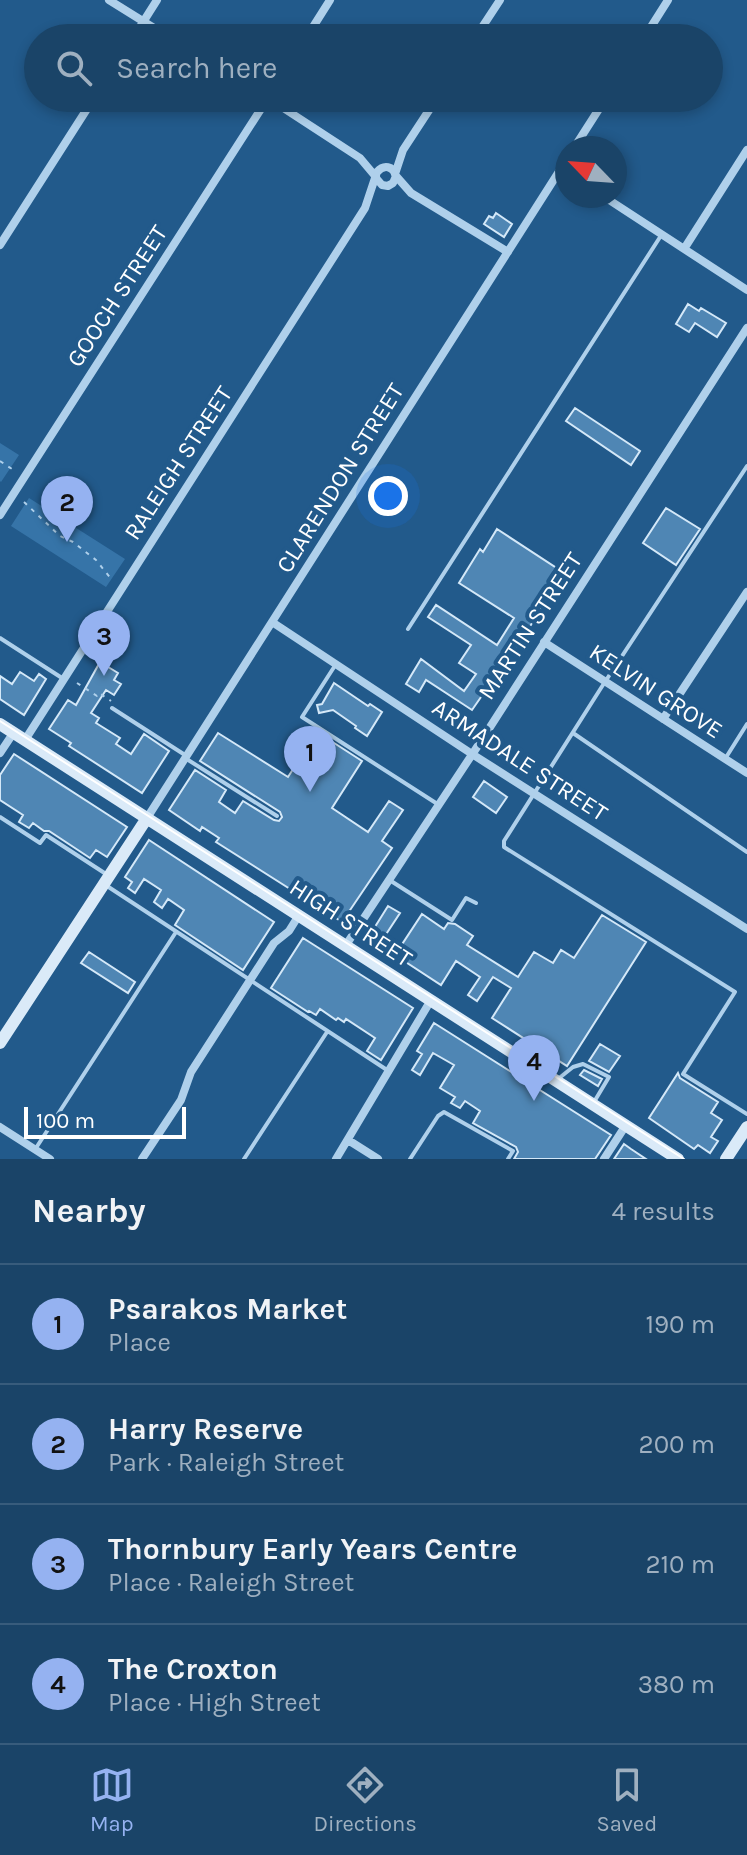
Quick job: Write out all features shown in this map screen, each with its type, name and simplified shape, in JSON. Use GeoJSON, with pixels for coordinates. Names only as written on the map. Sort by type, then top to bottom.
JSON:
{"type":"FeatureCollection","features":[{"type":"Feature","properties":{"kind":"main road","name":"HIGH STREET"},"geometry":{"type":"LineString","coordinates":[[0,724],[678,1159]]}},
{"type":"Feature","properties":{"kind":"main road"},"geometry":{"type":"LineString","coordinates":[[0,1043],[147,818]]}},
{"type":"Feature","properties":{"kind":"main road"},"geometry":{"type":"LineString","coordinates":[[726,1159],[747,1127]]}},
{"type":"Feature","properties":{"kind":"street"},"geometry":{"type":"LineString","coordinates":[[109,0],[146,24]]}},
{"type":"Feature","properties":{"kind":"street"},"geometry":{"type":"LineString","coordinates":[[143,22],[157,0]]}},
{"type":"Feature","properties":{"kind":"street"},"geometry":{"type":"LineString","coordinates":[[315,24],[330,0]]}},
{"type":"Feature","properties":{"kind":"street"},"geometry":{"type":"LineString","coordinates":[[484,24],[500,0]]}},
{"type":"Feature","properties":{"kind":"street"},"geometry":{"type":"LineString","coordinates":[[653,24],[668,0]]}},
{"type":"Feature","properties":{"kind":"street"},"geometry":{"type":"LineString","coordinates":[[0,245],[85,112]]}},
{"type":"Feature","properties":{"kind":"street","name":"GOOCH STREET"},"geometry":{"type":"LineString","coordinates":[[0,515],[259,112]]}},
{"type":"Feature","properties":{"kind":"street"},"geometry":{"type":"LineString","coordinates":[[289,112],[364,161],[393,169],[407,189],[508,252]]}},
{"type":"Feature","properties":{"kind":"street"},"geometry":{"type":"LineString","coordinates":[[376,177],[377,172],[403,150],[428,112]]}},
{"type":"Feature","properties":{"kind":"street"},"geometry":{"type":"LineString","coordinates":[[582,136],[597,112]]}},
{"type":"Feature","properties":{"kind":"street"},"geometry":{"type":"LineString","coordinates":[[389,186],[395,181],[403,150]]}},
{"type":"Feature","properties":{"kind":"street"},"geometry":{"type":"LineString","coordinates":[[684,249],[747,150]]}},
{"type":"Feature","properties":{"kind":"street"},"geometry":{"type":"LineString","coordinates":[[364,161],[382,185],[407,189]]}},
{"type":"Feature","properties":{"kind":"street","name":"RALEIGH STREET"},"geometry":{"type":"LineString","coordinates":[[25,740],[365,208],[376,177]]}},
{"type":"Feature","properties":{"kind":"street","name":"CLARENDON STREET"},"geometry":{"type":"LineString","coordinates":[[147,818],[508,252],[555,184]]}},
{"type":"Feature","properties":{"kind":"street","name":"RALEIGH STREET"},"geometry":{"type":"LineString","coordinates":[[365,208],[389,186]]}},
{"type":"Feature","properties":{"kind":"street"},"geometry":{"type":"LineString","coordinates":[[622,208],[747,290]]}},
{"type":"Feature","properties":{"kind":"street","name":"MARTIN STREET"},"geometry":{"type":"LineString","coordinates":[[346,945],[747,328]]}},
{"type":"Feature","properties":{"kind":"street"},"geometry":{"type":"LineString","coordinates":[[663,719],[747,592]]}},
{"type":"Feature","properties":{"kind":"street","name":"ARMADALE STREET"},"geometry":{"type":"LineString","coordinates":[[272,622],[747,929]]}},
{"type":"Feature","properties":{"kind":"street","name":"KELVIN GROVE"},"geometry":{"type":"LineString","coordinates":[[544,642],[747,773]]}},
{"type":"Feature","properties":{"kind":"street"},"geometry":{"type":"LineString","coordinates":[[0,753],[14,732]]}},
{"type":"Feature","properties":{"kind":"street"},"geometry":{"type":"LineString","coordinates":[[142,1159],[181,1100],[191,1072],[274,943],[289,931],[299,915]]}},
{"type":"Feature","properties":{"kind":"street"},"geometry":{"type":"LineString","coordinates":[[336,1159],[431,1000]]}},
{"type":"Feature","properties":{"kind":"street"},"geometry":{"type":"LineString","coordinates":[[604,1159],[626,1125]]}},
{"type":"Feature","properties":{"kind":"street"},"geometry":{"type":"LineString","coordinates":[[0,1127],[50,1159]]}},
{"type":"Feature","properties":{"kind":"street"},"geometry":{"type":"LineString","coordinates":[[348,1140],[378,1159]]}},
{"type":"Feature","properties":{"kind":"lane"},"geometry":{"type":"LineString","coordinates":[[408,629],[662,234]]}},
{"type":"Feature","properties":{"kind":"lane"},"geometry":{"type":"LineString","coordinates":[[747,466],[504,841],[504,847],[735,992],[683,1074],[747,1114]]}},
{"type":"Feature","properties":{"kind":"lane"},"geometry":{"type":"LineString","coordinates":[[0,638],[64,679]]}},
{"type":"Feature","properties":{"kind":"lane"},"geometry":{"type":"LineString","coordinates":[[336,664],[302,717],[439,805]]}},
{"type":"Feature","properties":{"kind":"lane"},"geometry":{"type":"LineString","coordinates":[[112,708],[277,816]]}},
{"type":"Feature","properties":{"kind":"lane"},"geometry":{"type":"LineString","coordinates":[[725,759],[747,724]]}},
{"type":"Feature","properties":{"kind":"lane"},"geometry":{"type":"LineString","coordinates":[[573,733],[747,852]]}},
{"type":"Feature","properties":{"kind":"lane"},"geometry":{"type":"LineString","coordinates":[[0,817],[40,843],[46,835],[176,932],[389,1071]]}},
{"type":"Feature","properties":{"kind":"lane"},"geometry":{"type":"LineString","coordinates":[[389,880],[452,920],[466,898],[476,903]]}},
{"type":"Feature","properties":{"kind":"lane"},"geometry":{"type":"LineString","coordinates":[[35,1149],[176,932]]}},
{"type":"Feature","properties":{"kind":"lane"},"geometry":{"type":"LineString","coordinates":[[244,1159],[327,1032]]}},
{"type":"Feature","properties":{"kind":"lane"},"geometry":{"type":"LineString","coordinates":[[557,1081],[573,1067],[583,1064],[609,1077],[593,1104]]}},
{"type":"Feature","properties":{"kind":"lane"},"geometry":{"type":"LineString","coordinates":[[410,1159],[438,1116],[444,1112],[513,1151],[508,1159]]}},
{"type":"Feature","properties":{"kind":"path"},"geometry":{"type":"LineString","coordinates":[[0,461],[12,469]]}},
{"type":"Feature","properties":{"kind":"path"},"geometry":{"type":"LineString","coordinates":[[24,502],[60,536],[96,560],[112,580]]}},
{"type":"Feature","properties":{"kind":"path"},"geometry":{"type":"LineString","coordinates":[[77,683],[115,703],[112,708]]}},
{"type":"Feature","properties":{"kind":"shaded area"},"geometry":{"type":"Polygon","coordinates":[[[0,443],[19,455],[1,482],[0,481],[0,443]]]}},
{"type":"Feature","properties":{"kind":"shaded area"},"geometry":{"type":"Polygon","coordinates":[[[29,498],[125,559],[106,587],[11,526],[29,498]]]}},
{"type":"Feature","properties":{"kind":"building"},"geometry":{"type":"Polygon","coordinates":[[[496,213],[512,224],[504,237],[484,224],[489,216],[493,218],[496,213]]]}},
{"type":"Feature","properties":{"kind":"building"},"geometry":{"type":"Polygon","coordinates":[[[688,304],[726,323],[717,337],[695,323],[689,332],[676,324],[688,304]]]}},
{"type":"Feature","properties":{"kind":"building"},"geometry":{"type":"Polygon","coordinates":[[[575,408],[640,451],[631,465],[566,421],[575,408]]]}},
{"type":"Feature","properties":{"kind":"building"},"geometry":{"type":"Polygon","coordinates":[[[666,508],[700,529],[676,565],[643,543],[666,508]]]}},
{"type":"Feature","properties":{"kind":"building"},"geometry":{"type":"Polygon","coordinates":[[[497,529],[558,569],[561,577],[472,710],[426,680],[419,692],[406,684],[421,659],[464,691],[476,674],[459,663],[471,645],[428,617],[436,605],[497,645],[514,618],[459,583],[497,529]]]}},
{"type":"Feature","properties":{"kind":"building"},"geometry":{"type":"Polygon","coordinates":[[[100,662],[118,673],[114,680],[121,684],[114,695],[106,690],[91,713],[99,718],[96,723],[120,738],[116,744],[131,754],[144,734],[169,751],[142,793],[69,746],[71,743],[49,729],[68,700],[76,705],[100,662]]]}},
{"type":"Feature","properties":{"kind":"building"},"geometry":{"type":"Polygon","coordinates":[[[20,672],[34,681],[39,674],[46,679],[24,715],[0,699],[0,676],[12,684],[20,672]]]}},
{"type":"Feature","properties":{"kind":"building"},"geometry":{"type":"Polygon","coordinates":[[[334,683],[382,712],[367,736],[333,710],[319,713],[317,705],[322,704],[334,683]]]}},
{"type":"Feature","properties":{"kind":"building"},"geometry":{"type":"Polygon","coordinates":[[[317,732],[362,761],[332,808],[368,832],[389,801],[403,810],[382,841],[392,848],[342,922],[216,842],[219,838],[202,827],[200,831],[169,810],[195,770],[226,790],[219,802],[235,813],[243,801],[279,821],[282,817],[280,812],[200,761],[218,733],[288,777],[317,732]]]}},
{"type":"Feature","properties":{"kind":"building"},"geometry":{"type":"Polygon","coordinates":[[[14,754],[127,827],[107,857],[96,850],[90,858],[49,831],[33,823],[29,828],[19,822],[23,815],[0,800],[0,775],[14,754]]]}},
{"type":"Feature","properties":{"kind":"building"},"geometry":{"type":"Polygon","coordinates":[[[484,781],[507,797],[496,813],[473,797],[484,781]]]}},
{"type":"Feature","properties":{"kind":"building"},"geometry":{"type":"Polygon","coordinates":[[[149,840],[274,922],[243,970],[175,925],[184,910],[168,899],[162,908],[154,902],[161,890],[144,879],[135,893],[128,888],[132,882],[125,877],[149,840]]]}},
{"type":"Feature","properties":{"kind":"building"},"geometry":{"type":"Polygon","coordinates":[[[388,906],[400,913],[379,945],[368,938],[388,906]]]}},
{"type":"Feature","properties":{"kind":"building"},"geometry":{"type":"Polygon","coordinates":[[[422,914],[444,929],[448,923],[455,924],[473,936],[467,945],[518,977],[534,952],[553,963],[561,950],[574,958],[602,915],[646,942],[567,1066],[492,1018],[511,988],[493,977],[477,1001],[468,995],[480,977],[456,961],[441,985],[395,955],[422,914]]]}},
{"type":"Feature","properties":{"kind":"building"},"geometry":{"type":"Polygon","coordinates":[[[303,938],[413,1008],[381,1060],[367,1051],[375,1038],[346,1019],[344,1022],[338,1018],[336,1020],[320,1009],[316,1015],[308,1012],[271,988],[303,938]]]}},
{"type":"Feature","properties":{"kind":"building"},"geometry":{"type":"Polygon","coordinates":[[[89,952],[135,982],[128,993],[81,963],[89,952]]]}},
{"type":"Feature","properties":{"kind":"building"},"geometry":{"type":"Polygon","coordinates":[[[434,1023],[611,1135],[595,1159],[514,1159],[518,1152],[516,1147],[473,1123],[480,1111],[465,1101],[460,1108],[451,1103],[455,1097],[440,1088],[454,1065],[433,1053],[420,1075],[412,1070],[422,1054],[417,1051],[434,1023]]]}},
{"type":"Feature","properties":{"kind":"building"},"geometry":{"type":"Polygon","coordinates":[[[600,1044],[620,1056],[609,1072],[589,1061],[600,1044]]]}},
{"type":"Feature","properties":{"kind":"building"},"geometry":{"type":"Polygon","coordinates":[[[584,1070],[602,1079],[598,1086],[580,1075],[584,1070]]]}},
{"type":"Feature","properties":{"kind":"building"},"geometry":{"type":"Polygon","coordinates":[[[678,1073],[680,1078],[718,1102],[711,1113],[722,1120],[711,1137],[718,1141],[710,1153],[698,1145],[694,1149],[649,1118],[678,1073]]]}},
{"type":"Feature","properties":{"kind":"building"},"geometry":{"type":"Polygon","coordinates":[[[624,1144],[631,1149],[646,1159],[614,1159],[624,1144]]]}},
{"type":"Feature","properties":{"kind":"tram line"},"geometry":{"type":"LineString","coordinates":[[0,721],[684,1159]]}},
{"type":"Feature","properties":{"kind":"place","name":"Harry Reserve"},"geometry":{"type":"Point","coordinates":[67,542]}},
{"type":"Feature","properties":{"kind":"place","name":"Thornbury Early Years Centre"},"geometry":{"type":"Point","coordinates":[104,676]}},
{"type":"Feature","properties":{"kind":"place","name":"Psarakos Market"},"geometry":{"type":"Point","coordinates":[310,792]}},
{"type":"Feature","properties":{"kind":"place","name":"The Croxton"},"geometry":{"type":"Point","coordinates":[534,1101]}}]}
